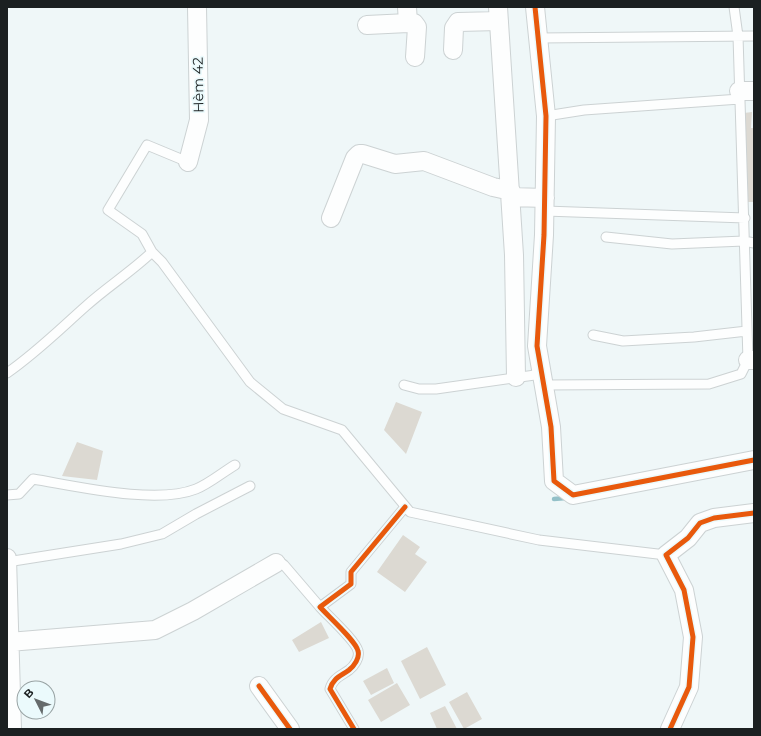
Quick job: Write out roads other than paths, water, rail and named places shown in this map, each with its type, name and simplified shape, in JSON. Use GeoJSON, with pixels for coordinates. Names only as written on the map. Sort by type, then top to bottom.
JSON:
{"type":"FeatureCollection","features":[{"type":"Feature","properties":{"kind":"street","name":"Hèm 42"},"geometry":{"type":"LineString","coordinates":[[188,162],[199,120],[197,7]]}},
{"type":"Feature","properties":{"kind":"street"},"geometry":{"type":"LineString","coordinates":[[535,7],[546,116],[545,205],[536,346],[551,427],[554,481],[573,495],[754,460]]}},
{"type":"Feature","properties":{"kind":"street"},"geometry":{"type":"LineString","coordinates":[[453,50],[454,28],[458,22],[499,14],[514,254],[516,377]]}},
{"type":"Feature","properties":{"kind":"street"},"geometry":{"type":"LineString","coordinates":[[367,25],[408,15],[417,27],[416,57]]}},
{"type":"Feature","properties":{"kind":"street"},"geometry":{"type":"LineString","coordinates":[[331,218],[355,158],[359,154],[364,154],[395,164],[424,161],[511,194],[545,205]]}},
{"type":"Feature","properties":{"kind":"street"},"geometry":{"type":"LineString","coordinates":[[670,729],[689,687],[693,637],[684,590],[666,555],[688,538],[700,523],[714,518],[754,513]]}},
{"type":"Feature","properties":{"kind":"street"},"geometry":{"type":"LineString","coordinates":[[7,558],[12,729]]}},
{"type":"Feature","properties":{"kind":"street"},"geometry":{"type":"LineString","coordinates":[[9,642],[155,630],[206,604],[276,563]]}},
{"type":"Feature","properties":{"kind":"street"},"geometry":{"type":"LineString","coordinates":[[259,686],[290,729]]}},
{"type":"Feature","properties":{"kind":"lane"},"geometry":{"type":"LineString","coordinates":[[404,386],[419,389],[436,389],[516,377],[543,380],[708,384],[740,374],[751,360],[747,331],[744,241],[744,93],[734,7]]}},
{"type":"Feature","properties":{"kind":"lane"},"geometry":{"type":"LineString","coordinates":[[539,38],[754,36]]}},
{"type":"Feature","properties":{"kind":"lane"},"geometry":{"type":"LineString","coordinates":[[546,116],[584,110],[744,93]]}},
{"type":"Feature","properties":{"kind":"lane"},"geometry":{"type":"LineString","coordinates":[[188,162],[147,145],[108,210],[142,234],[152,252],[162,262],[250,382],[283,409],[342,430],[410,512],[539,540],[666,555]]}},
{"type":"Feature","properties":{"kind":"lane"},"geometry":{"type":"LineString","coordinates":[[545,205],[744,218]]}},
{"type":"Feature","properties":{"kind":"lane"},"geometry":{"type":"LineString","coordinates":[[606,237],[672,244],[744,241],[754,243]]}},
{"type":"Feature","properties":{"kind":"lane"},"geometry":{"type":"LineString","coordinates":[[7,373],[58,333],[86,305],[135,268],[152,252]]}},
{"type":"Feature","properties":{"kind":"lane"},"geometry":{"type":"LineString","coordinates":[[593,335],[623,341],[694,337],[747,331]]}},
{"type":"Feature","properties":{"kind":"lane"},"geometry":{"type":"LineString","coordinates":[[7,495],[19,494],[32,479],[105,491],[161,496],[196,489],[235,464]]}},
{"type":"Feature","properties":{"kind":"lane"},"geometry":{"type":"LineString","coordinates":[[7,562],[121,544],[162,534],[196,514],[250,486]]}},
{"type":"Feature","properties":{"kind":"lane"},"geometry":{"type":"LineString","coordinates":[[320,607],[351,584],[351,572],[406,507]]}},
{"type":"Feature","properties":{"kind":"lane"},"geometry":{"type":"LineString","coordinates":[[276,563],[280,562],[284,565],[320,607],[353,642],[358,652],[357,661],[351,669],[332,682],[330,689],[354,729]]}},
{"type":"Feature","properties":{"kind":"waterway"},"geometry":{"type":"LineString","coordinates":[[554,499],[566,498]]}}]}
